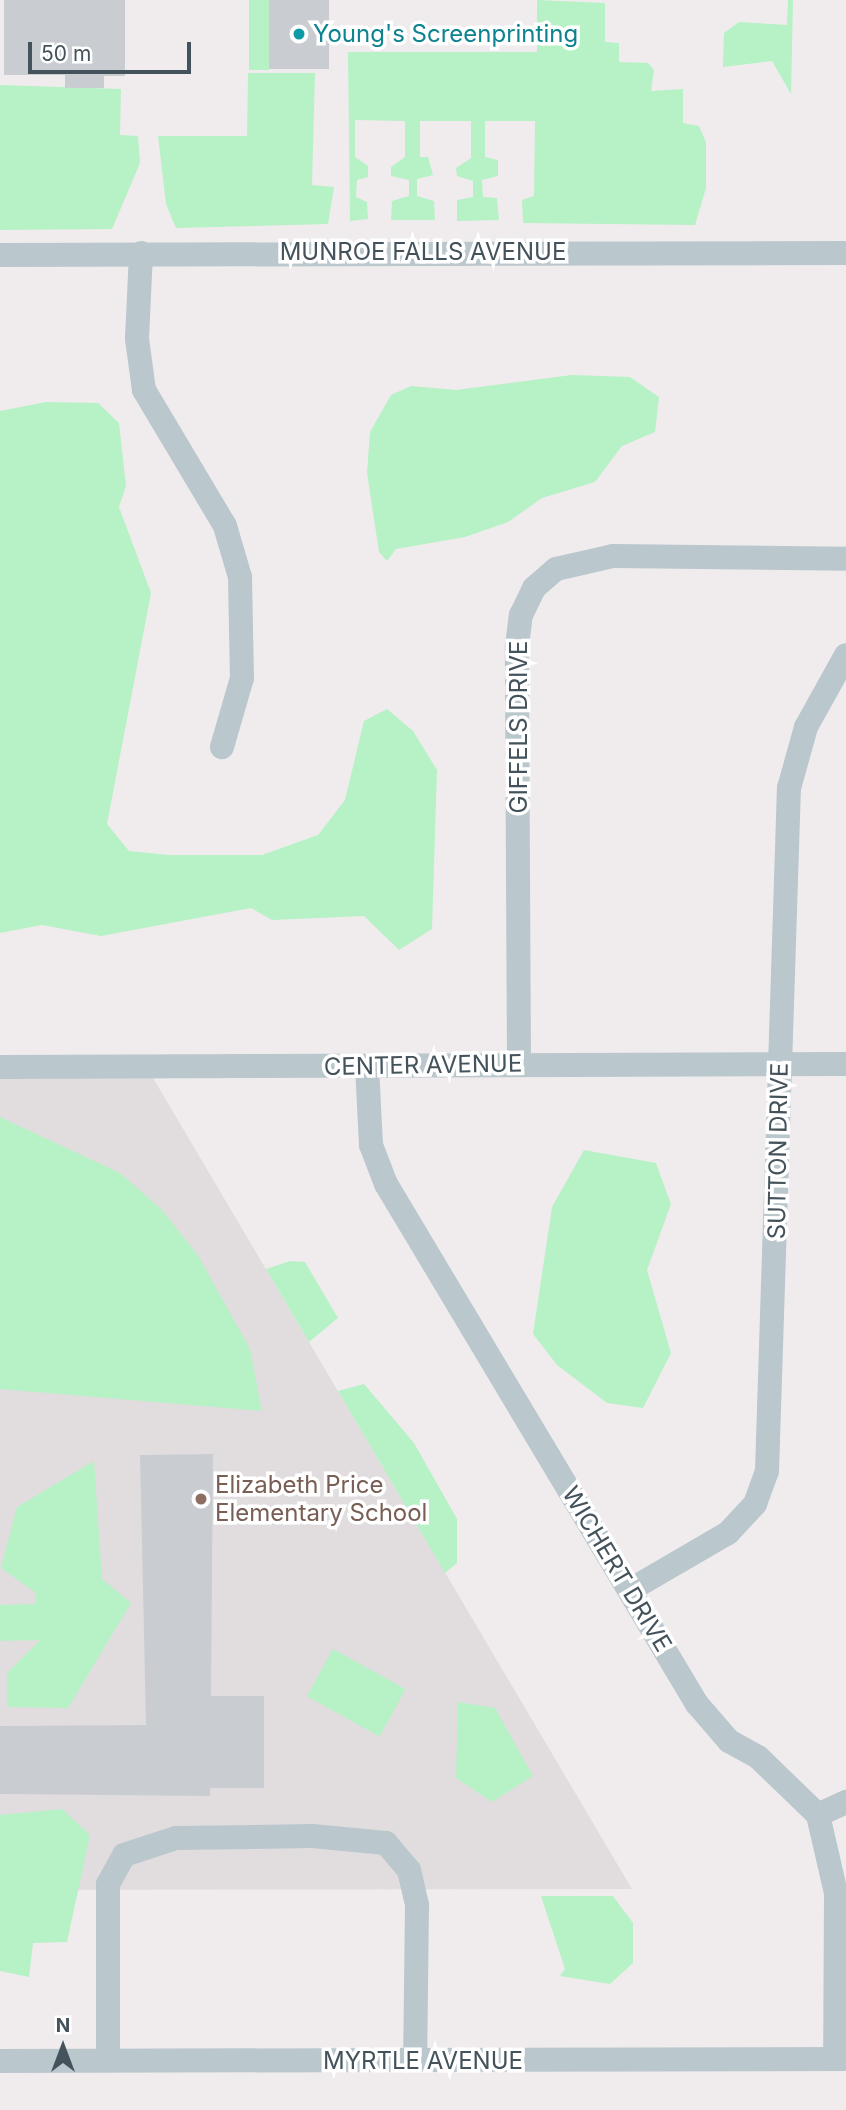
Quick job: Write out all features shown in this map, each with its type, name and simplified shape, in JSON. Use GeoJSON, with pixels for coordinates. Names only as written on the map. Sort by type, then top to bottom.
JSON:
{"type":"FeatureCollection","features":[{"type":"Feature","properties":{"kind":"street"},"geometry":{"type":"LineString","coordinates":[[141,253],[136,339],[144,390],[225,526],[240,577],[242,678],[222,747]]}},
{"type":"Feature","properties":{"kind":"street","name":"MUNROE FALLS AVENUE"},"geometry":{"type":"LineString","coordinates":[[0,255],[846,253]]}},
{"type":"Feature","properties":{"kind":"street","name":"GIFFELS DRIVE"},"geometry":{"type":"LineString","coordinates":[[519,1064],[517,646],[521,615],[534,588],[555,569],[613,556],[846,559]]}},
{"type":"Feature","properties":{"kind":"street","name":"SUTTON DRIVE"},"geometry":{"type":"LineString","coordinates":[[630,1590],[728,1533],[755,1504],[768,1471],[789,788],[796,752],[835,696],[846,655]]}},
{"type":"Feature","properties":{"kind":"street","name":"CENTER AVENUE"},"geometry":{"type":"LineString","coordinates":[[0,1067],[846,1064]]}},
{"type":"Feature","properties":{"kind":"street","name":"WICHERT DRIVE"},"geometry":{"type":"LineString","coordinates":[[367,1066],[372,1145],[386,1184],[707,1720],[758,1757],[818,1815]]}},
{"type":"Feature","properties":{"kind":"street"},"geometry":{"type":"LineString","coordinates":[[840,2059],[836,1893],[818,1815],[846,1802]]}},
{"type":"Feature","properties":{"kind":"street"},"geometry":{"type":"LineString","coordinates":[[108,2060],[108,1884],[124,1855],[176,1838],[312,1836],[386,1843],[409,1870],[416,1905],[415,2060]]}},
{"type":"Feature","properties":{"kind":"street","name":"MYRTLE AVENUE"},"geometry":{"type":"LineString","coordinates":[[0,2061],[840,2059]]}},
{"type":"Feature","properties":{"kind":"shaded area","name":"Elizabeth Price Elementary School"},"geometry":{"type":"Polygon","coordinates":[[[146,1066],[632,1889],[0,1890],[0,1067],[146,1066]]]}},
{"type":"Feature","properties":{"kind":"green space"},"geometry":{"type":"Polygon","coordinates":[[[249,0],[269,0],[269,70],[249,70],[249,0]]]}},
{"type":"Feature","properties":{"kind":"green space"},"geometry":{"type":"Polygon","coordinates":[[[537,0],[605,3],[605,42],[619,43],[619,62],[648,63],[654,70],[651,91],[683,89],[683,123],[699,126],[706,142],[706,188],[695,225],[523,223],[522,200],[534,196],[535,121],[485,121],[485,157],[498,160],[498,176],[482,180],[483,197],[497,198],[499,220],[457,221],[457,200],[473,197],[473,181],[457,176],[456,168],[471,158],[471,121],[420,121],[420,157],[428,157],[433,175],[417,179],[417,196],[434,201],[435,220],[391,220],[392,201],[409,196],[409,180],[391,176],[391,167],[405,157],[405,121],[355,120],[355,157],[368,166],[368,177],[357,180],[356,197],[367,202],[368,219],[350,221],[348,52],[537,52],[537,0]]]}},
{"type":"Feature","properties":{"kind":"green space"},"geometry":{"type":"Polygon","coordinates":[[[788,0],[793,0],[791,94],[772,61],[723,67],[724,33],[739,22],[787,25],[788,0]]]}},
{"type":"Feature","properties":{"kind":"green space"},"geometry":{"type":"Polygon","coordinates":[[[248,73],[315,73],[312,185],[334,187],[328,224],[176,228],[166,204],[158,136],[247,136],[248,73]]]}},
{"type":"Feature","properties":{"kind":"green space"},"geometry":{"type":"Polygon","coordinates":[[[0,85],[121,89],[120,135],[138,136],[140,163],[112,229],[0,230],[0,85]]]}},
{"type":"Feature","properties":{"kind":"green space"},"geometry":{"type":"Polygon","coordinates":[[[572,375],[630,377],[659,397],[655,432],[622,446],[595,482],[542,498],[508,522],[465,537],[396,549],[387,561],[379,552],[367,473],[370,432],[391,395],[411,386],[456,390],[572,375]]]}},
{"type":"Feature","properties":{"kind":"green space"},"geometry":{"type":"Polygon","coordinates":[[[46,402],[98,403],[119,423],[126,486],[119,507],[151,593],[107,824],[129,851],[168,855],[262,855],[318,835],[345,800],[364,721],[387,709],[413,731],[437,770],[432,929],[399,950],[364,916],[272,920],[251,908],[101,936],[42,925],[0,933],[0,411],[46,402]]]}},
{"type":"Feature","properties":{"kind":"green space"},"geometry":{"type":"Polygon","coordinates":[[[0,1117],[120,1173],[162,1210],[199,1257],[250,1349],[262,1411],[0,1389],[0,1117]]]}},
{"type":"Feature","properties":{"kind":"green space"},"geometry":{"type":"Polygon","coordinates":[[[584,1150],[656,1163],[671,1204],[647,1270],[671,1353],[643,1408],[607,1403],[557,1365],[533,1334],[552,1207],[584,1150]]]}},
{"type":"Feature","properties":{"kind":"green space"},"geometry":{"type":"Polygon","coordinates":[[[290,1261],[305,1262],[338,1318],[309,1342],[266,1269],[290,1261]]]}},
{"type":"Feature","properties":{"kind":"green space"},"geometry":{"type":"Polygon","coordinates":[[[364,1384],[414,1443],[457,1519],[457,1563],[445,1573],[338,1391],[364,1384]]]}},
{"type":"Feature","properties":{"kind":"green space"},"geometry":{"type":"Polygon","coordinates":[[[94,1461],[102,1579],[131,1603],[68,1708],[7,1707],[7,1673],[40,1640],[0,1641],[0,1605],[36,1604],[36,1593],[1,1568],[17,1507],[94,1461]]]}},
{"type":"Feature","properties":{"kind":"green space"},"geometry":{"type":"Polygon","coordinates":[[[333,1649],[406,1689],[379,1736],[307,1696],[333,1649]]]}},
{"type":"Feature","properties":{"kind":"green space"},"geometry":{"type":"Polygon","coordinates":[[[458,1702],[495,1708],[533,1776],[492,1802],[456,1778],[458,1702]]]}},
{"type":"Feature","properties":{"kind":"green space"},"geometry":{"type":"Polygon","coordinates":[[[62,1809],[90,1835],[67,1942],[33,1943],[29,1977],[0,1971],[0,1815],[62,1809]]]}},
{"type":"Feature","properties":{"kind":"green space"},"geometry":{"type":"Polygon","coordinates":[[[541,1896],[613,1896],[633,1923],[633,1963],[610,1984],[560,1976],[565,1969],[541,1896]]]}},
{"type":"Feature","properties":{"kind":"building"},"geometry":{"type":"Polygon","coordinates":[[[4,0],[125,0],[125,76],[104,76],[104,88],[65,88],[65,75],[4,75],[4,0]]]}},
{"type":"Feature","properties":{"kind":"building","name":"Young's Screenprinting"},"geometry":{"type":"Polygon","coordinates":[[[269,0],[329,0],[329,69],[269,69],[269,0]]]}},
{"type":"Feature","properties":{"kind":"building","name":"Elizabeth Price Elementary School"},"geometry":{"type":"Polygon","coordinates":[[[213,1454],[211,1696],[264,1696],[264,1788],[210,1788],[210,1796],[0,1794],[0,1726],[146,1725],[140,1455],[213,1454]]]}},
{"type":"Feature","properties":{"kind":"place","name":"Young's Screenprinting"},"geometry":{"type":"Point","coordinates":[299,34]}},
{"type":"Feature","properties":{"kind":"place","name":"Elizabeth Price Elementary School"},"geometry":{"type":"Point","coordinates":[201,1499]}}]}
